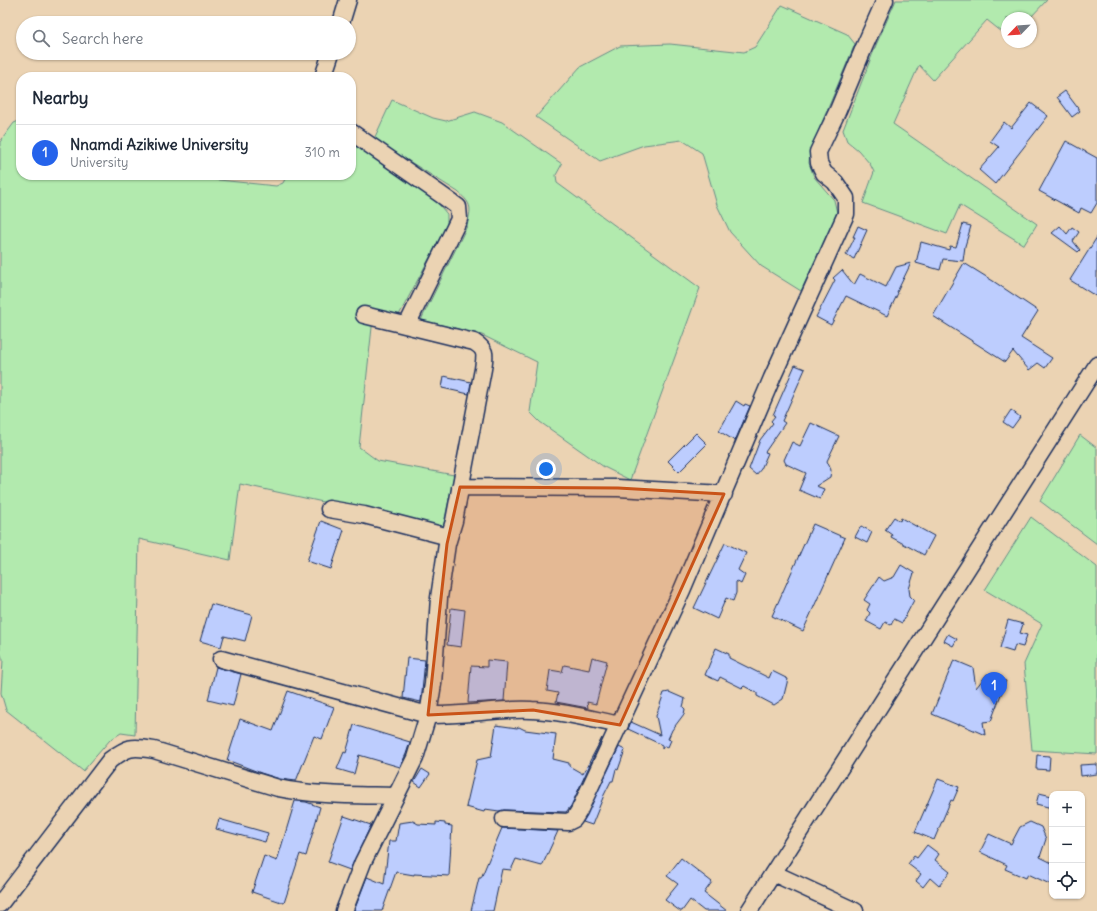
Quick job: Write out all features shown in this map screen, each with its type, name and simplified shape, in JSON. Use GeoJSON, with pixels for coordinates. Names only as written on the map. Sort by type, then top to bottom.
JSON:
{"type":"FeatureCollection","features":[{"type":"Feature","properties":{"kind":"street"},"geometry":{"type":"LineString","coordinates":[[343,16],[348,0]]}},
{"type":"Feature","properties":{"kind":"street"},"geometry":{"type":"LineString","coordinates":[[504,819],[568,822],[574,819],[620,725],[682,590],[772,378],[846,214],[846,198],[835,182],[824,173],[819,163],[818,152],[838,110],[885,0]]}},
{"type":"Feature","properties":{"kind":"street"},"geometry":{"type":"LineString","coordinates":[[325,72],[329,60]]}},
{"type":"Feature","properties":{"kind":"street"},"geometry":{"type":"LineString","coordinates":[[356,135],[458,207],[459,219],[407,325]]}},
{"type":"Feature","properties":{"kind":"street"},"geometry":{"type":"LineString","coordinates":[[344,911],[363,862],[415,758],[428,715],[434,684],[439,598],[447,544],[454,521],[485,354],[482,347],[474,342],[364,315]]}},
{"type":"Feature","properties":{"kind":"street"},"geometry":{"type":"LineString","coordinates":[[749,911],[1097,365]]}},
{"type":"Feature","properties":{"kind":"street"},"geometry":{"type":"LineString","coordinates":[[460,487],[618,488],[724,494]]}},
{"type":"Feature","properties":{"kind":"street"},"geometry":{"type":"LineString","coordinates":[[329,509],[364,515],[449,537]]}},
{"type":"Feature","properties":{"kind":"street"},"geometry":{"type":"LineString","coordinates":[[221,659],[428,715],[454,715],[514,710],[533,710],[620,725]]}},
{"type":"Feature","properties":{"kind":"street"},"geometry":{"type":"LineString","coordinates":[[0,904],[110,760],[125,749],[139,748],[154,750],[255,782],[299,793],[324,795],[395,796]]}},
{"type":"Feature","properties":{"kind":"street"},"geometry":{"type":"LineString","coordinates":[[773,873],[855,911]]}},
{"type":"Feature","properties":{"kind":"highlighted area"},"geometry":{"type":"Polygon","coordinates":[[[460,487],[618,488],[724,494],[620,725],[533,710],[428,715],[447,544],[460,487]]]}},
{"type":"Feature","properties":{"kind":"green space"},"geometry":{"type":"Polygon","coordinates":[[[896,0],[1047,0],[1036,12],[1001,12],[1001,31],[987,20],[933,80],[919,65],[893,124],[1037,224],[1024,245],[960,205],[947,234],[863,203],[874,172],[870,164],[858,150],[847,141],[843,130],[876,45],[896,0]]]}},
{"type":"Feature","properties":{"kind":"green space"},"geometry":{"type":"Polygon","coordinates":[[[782,5],[847,34],[855,44],[810,151],[809,163],[814,177],[834,200],[837,213],[801,291],[761,266],[730,232],[717,205],[702,153],[682,140],[644,145],[600,161],[536,117],[580,67],[620,46],[670,44],[744,52],[755,47],[782,5]]]}},
{"type":"Feature","properties":{"kind":"green space"},"geometry":{"type":"Polygon","coordinates":[[[392,100],[433,118],[446,121],[475,112],[502,122],[562,164],[556,175],[557,183],[700,288],[630,480],[604,467],[540,422],[530,412],[537,362],[482,335],[421,320],[467,226],[470,207],[466,200],[458,192],[374,139],[392,100]]]}},
{"type":"Feature","properties":{"kind":"green space"},"geometry":{"type":"Polygon","coordinates":[[[16,122],[16,180],[219,180],[276,186],[283,183],[284,180],[356,180],[356,145],[436,201],[447,214],[447,225],[399,315],[374,309],[359,447],[378,461],[454,475],[443,528],[240,484],[230,560],[139,539],[135,735],[121,733],[110,740],[83,771],[6,710],[1,693],[3,660],[0,652],[0,142],[16,122]]]}},
{"type":"Feature","properties":{"kind":"green space"},"geometry":{"type":"Polygon","coordinates":[[[1080,435],[1097,448],[1097,544],[1040,501],[1080,435]]]}},
{"type":"Feature","properties":{"kind":"green space"},"geometry":{"type":"Polygon","coordinates":[[[1031,517],[1097,567],[1097,754],[1032,750],[1024,664],[1042,624],[985,590],[1031,517]]]}},
{"type":"Feature","properties":{"kind":"building"},"geometry":{"type":"Polygon","coordinates":[[[1065,91],[1080,111],[1072,117],[1057,97],[1065,91]]]}},
{"type":"Feature","properties":{"kind":"building"},"geometry":{"type":"Polygon","coordinates":[[[1031,103],[1048,116],[995,184],[979,170],[999,147],[990,141],[1004,122],[1011,128],[1031,103]]]}},
{"type":"Feature","properties":{"kind":"building"},"geometry":{"type":"Polygon","coordinates":[[[1066,141],[1097,158],[1097,203],[1091,213],[1081,208],[1079,213],[1039,191],[1066,141]]]}},
{"type":"Feature","properties":{"kind":"building"},"geometry":{"type":"Polygon","coordinates":[[[963,224],[971,226],[965,246],[963,261],[943,259],[940,270],[916,263],[921,242],[949,250],[950,246],[956,247],[963,224]]]}},
{"type":"Feature","properties":{"kind":"building"},"geometry":{"type":"Polygon","coordinates":[[[858,226],[867,230],[854,259],[846,255],[855,237],[853,237],[858,226]]]}},
{"type":"Feature","properties":{"kind":"building"},"geometry":{"type":"Polygon","coordinates":[[[1060,226],[1067,234],[1072,227],[1079,232],[1073,241],[1080,250],[1078,252],[1052,233],[1060,226]]]}},
{"type":"Feature","properties":{"kind":"building"},"geometry":{"type":"Polygon","coordinates":[[[1097,237],[1097,297],[1070,280],[1097,237]]]}},
{"type":"Feature","properties":{"kind":"building"},"geometry":{"type":"Polygon","coordinates":[[[911,263],[887,316],[846,296],[831,325],[816,317],[835,280],[833,278],[842,270],[854,285],[860,274],[886,287],[896,267],[911,263]]]}},
{"type":"Feature","properties":{"kind":"building"},"geometry":{"type":"Polygon","coordinates":[[[964,263],[1038,311],[1021,338],[1052,358],[1045,368],[1038,363],[1029,370],[1013,351],[1005,362],[933,316],[964,263]]]}},
{"type":"Feature","properties":{"kind":"building"},"geometry":{"type":"Polygon","coordinates":[[[795,365],[805,369],[782,421],[785,423],[765,452],[768,453],[761,469],[756,475],[749,469],[760,440],[773,423],[771,421],[775,416],[773,415],[795,365]]]}},
{"type":"Feature","properties":{"kind":"building"},"geometry":{"type":"Polygon","coordinates":[[[444,376],[471,382],[469,394],[442,388],[444,376]]]}},
{"type":"Feature","properties":{"kind":"building"},"geometry":{"type":"Polygon","coordinates":[[[736,401],[744,406],[745,404],[750,406],[735,441],[719,431],[736,401]]]}},
{"type":"Feature","properties":{"kind":"building"},"geometry":{"type":"Polygon","coordinates":[[[1011,410],[1020,417],[1012,428],[1003,422],[1011,410]]]}},
{"type":"Feature","properties":{"kind":"building"},"geometry":{"type":"Polygon","coordinates":[[[811,423],[839,436],[827,461],[831,470],[830,477],[816,486],[824,489],[820,499],[799,490],[806,473],[786,464],[784,460],[792,442],[800,446],[811,423]]]}},
{"type":"Feature","properties":{"kind":"building"},"geometry":{"type":"Polygon","coordinates":[[[696,433],[707,444],[679,472],[668,461],[696,433]]]}},
{"type":"Feature","properties":{"kind":"building"},"geometry":{"type":"Polygon","coordinates":[[[894,517],[900,521],[901,518],[934,536],[924,555],[891,537],[892,535],[885,530],[894,517]]]}},
{"type":"Feature","properties":{"kind":"building"},"geometry":{"type":"Polygon","coordinates":[[[321,521],[344,530],[331,569],[307,561],[321,521]]]}},
{"type":"Feature","properties":{"kind":"building"},"geometry":{"type":"Polygon","coordinates":[[[813,524],[845,538],[803,631],[772,616],[813,524]]]}},
{"type":"Feature","properties":{"kind":"building"},"geometry":{"type":"Polygon","coordinates":[[[861,526],[872,532],[867,543],[855,537],[861,526]]]}},
{"type":"Feature","properties":{"kind":"building"},"geometry":{"type":"Polygon","coordinates":[[[725,543],[746,553],[738,570],[745,575],[741,584],[736,581],[736,593],[733,601],[726,598],[717,619],[694,608],[725,543]]]}},
{"type":"Feature","properties":{"kind":"building"},"geometry":{"type":"Polygon","coordinates":[[[901,565],[914,573],[909,589],[910,596],[914,600],[902,623],[894,619],[891,625],[885,622],[881,629],[866,621],[870,613],[867,610],[870,604],[864,600],[879,577],[884,581],[894,577],[901,565]]]}},
{"type":"Feature","properties":{"kind":"building"},"geometry":{"type":"Polygon","coordinates":[[[211,604],[252,615],[245,641],[224,636],[221,647],[200,641],[211,604]]]}},
{"type":"Feature","properties":{"kind":"building"},"geometry":{"type":"Polygon","coordinates":[[[451,608],[465,610],[461,647],[447,645],[451,608]]]}},
{"type":"Feature","properties":{"kind":"building"},"geometry":{"type":"Polygon","coordinates":[[[1008,620],[1023,624],[1020,633],[1027,635],[1023,647],[1015,645],[1013,652],[1000,648],[1008,620]]]}},
{"type":"Feature","properties":{"kind":"building"},"geometry":{"type":"Polygon","coordinates":[[[948,634],[957,639],[953,646],[944,641],[948,634]]]}},
{"type":"Feature","properties":{"kind":"building"},"geometry":{"type":"Polygon","coordinates":[[[716,648],[729,654],[729,658],[769,678],[772,671],[788,679],[783,699],[774,705],[757,696],[757,693],[744,686],[742,688],[720,677],[718,681],[705,675],[716,648]]]}},
{"type":"Feature","properties":{"kind":"building"},"geometry":{"type":"Polygon","coordinates":[[[592,657],[607,661],[596,704],[587,702],[588,708],[556,702],[558,693],[547,691],[550,670],[562,672],[564,665],[589,670],[592,657]]]}},
{"type":"Feature","properties":{"kind":"building"},"geometry":{"type":"Polygon","coordinates":[[[407,658],[425,660],[421,702],[403,698],[407,658]]]}},
{"type":"Feature","properties":{"kind":"building"},"geometry":{"type":"Polygon","coordinates":[[[487,660],[507,662],[504,701],[468,703],[471,666],[487,667],[487,660]]]}},
{"type":"Feature","properties":{"kind":"building"},"geometry":{"type":"Polygon","coordinates":[[[954,660],[973,668],[976,688],[987,674],[1006,681],[991,721],[983,722],[985,735],[932,714],[954,660]]]}},
{"type":"Feature","properties":{"kind":"building"},"geometry":{"type":"Polygon","coordinates":[[[216,667],[241,674],[233,706],[208,700],[216,667]]]}},
{"type":"Feature","properties":{"kind":"building"},"geometry":{"type":"Polygon","coordinates":[[[288,691],[334,707],[322,739],[314,736],[296,781],[280,779],[227,760],[240,719],[273,731],[288,691]]]}},
{"type":"Feature","properties":{"kind":"building"},"geometry":{"type":"Polygon","coordinates":[[[669,692],[685,699],[683,707],[685,709],[684,714],[672,730],[668,739],[671,740],[668,747],[664,746],[662,749],[662,745],[628,729],[631,722],[660,735],[656,716],[664,693],[669,692]]]}},
{"type":"Feature","properties":{"kind":"building"},"geometry":{"type":"Polygon","coordinates":[[[354,725],[410,742],[400,767],[359,755],[354,774],[337,769],[344,752],[346,753],[354,725]]]}},
{"type":"Feature","properties":{"kind":"building"},"geometry":{"type":"Polygon","coordinates":[[[496,725],[519,727],[525,730],[556,734],[553,759],[569,763],[569,766],[583,774],[602,738],[571,806],[566,812],[499,811],[485,809],[484,812],[466,807],[477,760],[491,757],[496,725]]]}},
{"type":"Feature","properties":{"kind":"building"},"geometry":{"type":"Polygon","coordinates":[[[619,747],[625,750],[618,770],[616,769],[613,781],[611,781],[604,795],[592,825],[583,822],[619,747]]]}},
{"type":"Feature","properties":{"kind":"building"},"geometry":{"type":"Polygon","coordinates":[[[1037,755],[1050,756],[1049,770],[1036,769],[1037,755]]]}},
{"type":"Feature","properties":{"kind":"building"},"geometry":{"type":"Polygon","coordinates":[[[1097,764],[1097,774],[1081,776],[1080,765],[1097,764]]]}},
{"type":"Feature","properties":{"kind":"building"},"geometry":{"type":"Polygon","coordinates":[[[422,769],[430,774],[421,787],[414,782],[422,769]]]}},
{"type":"Feature","properties":{"kind":"building"},"geometry":{"type":"Polygon","coordinates":[[[938,779],[959,787],[953,801],[951,800],[934,840],[915,832],[938,779]]]}},
{"type":"Feature","properties":{"kind":"building"},"geometry":{"type":"Polygon","coordinates":[[[1039,793],[1049,795],[1049,807],[1036,804],[1039,793]]]}},
{"type":"Feature","properties":{"kind":"building"},"geometry":{"type":"Polygon","coordinates":[[[295,801],[306,802],[320,807],[306,856],[300,854],[284,903],[252,892],[264,856],[277,861],[295,801]]]}},
{"type":"Feature","properties":{"kind":"building"},"geometry":{"type":"Polygon","coordinates":[[[344,816],[371,825],[350,870],[328,862],[344,816]]]}},
{"type":"Feature","properties":{"kind":"building"},"geometry":{"type":"Polygon","coordinates":[[[219,819],[268,833],[265,842],[216,829],[219,819]]]}},
{"type":"Feature","properties":{"kind":"building"},"geometry":{"type":"Polygon","coordinates":[[[413,821],[418,824],[436,825],[436,822],[445,823],[445,825],[452,826],[449,876],[414,875],[396,872],[382,911],[354,911],[367,877],[384,884],[389,841],[396,841],[399,823],[413,821]]]}},
{"type":"Feature","properties":{"kind":"building"},"geometry":{"type":"Polygon","coordinates":[[[1030,822],[1041,827],[1046,839],[1040,857],[1049,862],[1049,884],[1028,874],[1026,878],[1005,869],[1007,865],[980,852],[989,834],[1011,844],[1020,827],[1030,822]]]}},
{"type":"Feature","properties":{"kind":"building"},"geometry":{"type":"Polygon","coordinates":[[[502,828],[558,831],[542,866],[516,859],[511,870],[502,869],[493,911],[471,911],[479,878],[481,878],[502,828]]]}},
{"type":"Feature","properties":{"kind":"building"},"geometry":{"type":"Polygon","coordinates":[[[927,845],[939,854],[935,860],[950,872],[939,886],[930,878],[923,887],[916,881],[921,874],[908,864],[914,856],[917,858],[927,845]]]}},
{"type":"Feature","properties":{"kind":"building"},"geometry":{"type":"Polygon","coordinates":[[[681,858],[712,882],[704,893],[727,911],[704,911],[690,900],[682,911],[680,911],[665,900],[678,884],[667,876],[681,858]]]}},
{"type":"Feature","properties":{"kind":"place","name":"Nnamdi Azikiwe University"},"geometry":{"type":"Point","coordinates":[994,705]}}]}
